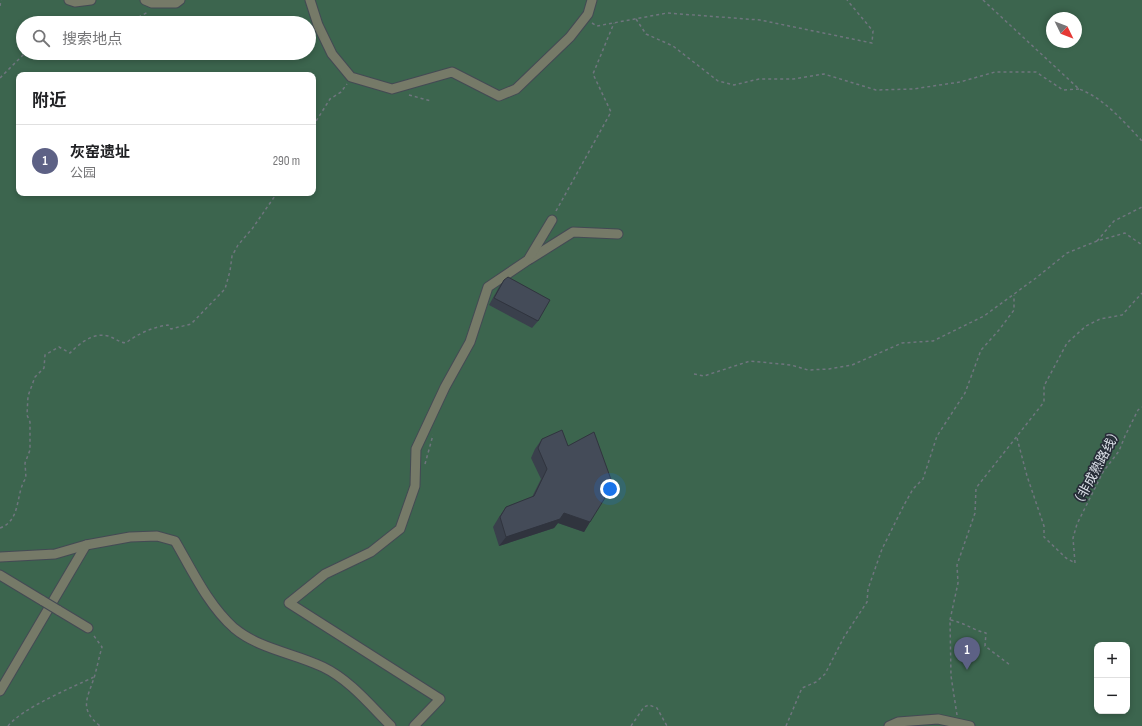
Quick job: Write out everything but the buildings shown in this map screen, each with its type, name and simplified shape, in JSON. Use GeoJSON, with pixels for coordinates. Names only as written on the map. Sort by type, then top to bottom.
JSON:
{"type":"FeatureCollection","features":[{"type":"Feature","properties":{"kind":"street"},"geometry":{"type":"LineString","coordinates":[[68,0],[75,2],[91,0]]}},
{"type":"Feature","properties":{"kind":"street"},"geometry":{"type":"LineString","coordinates":[[145,0],[152,3],[176,4],[180,0]]}},
{"type":"Feature","properties":{"kind":"street"},"geometry":{"type":"LineString","coordinates":[[310,0],[315,16]]}},
{"type":"Feature","properties":{"kind":"street"},"geometry":{"type":"LineString","coordinates":[[316,19],[332,54],[351,77],[392,89],[452,72],[499,96],[516,89],[570,37],[588,14],[592,0]]}},
{"type":"Feature","properties":{"kind":"street"},"geometry":{"type":"LineString","coordinates":[[528,260],[552,220]]}},
{"type":"Feature","properties":{"kind":"street"},"geometry":{"type":"LineString","coordinates":[[414,726],[440,699],[290,603],[325,574],[371,552],[400,529],[414,486],[416,449],[445,387],[470,342],[488,287],[573,232],[618,234]]}},
{"type":"Feature","properties":{"kind":"street"},"geometry":{"type":"LineString","coordinates":[[0,557],[55,554],[86,545],[130,537],[157,536],[174,541],[220,614],[235,629],[258,643],[323,667],[345,681],[391,726]]}},
{"type":"Feature","properties":{"kind":"street"},"geometry":{"type":"LineString","coordinates":[[0,691],[86,545]]}},
{"type":"Feature","properties":{"kind":"street"},"geometry":{"type":"LineString","coordinates":[[0,575],[88,628]]}},
{"type":"Feature","properties":{"kind":"street"},"geometry":{"type":"LineString","coordinates":[[889,726],[898,722],[938,719],[970,726]]}},
{"type":"Feature","properties":{"kind":"path"},"geometry":{"type":"LineString","coordinates":[[0,6],[1,0]]}},
{"type":"Feature","properties":{"kind":"path"},"geometry":{"type":"LineString","coordinates":[[584,18],[597,26],[667,13],[760,20],[872,43],[873,31],[847,0]]}},
{"type":"Feature","properties":{"kind":"path"},"geometry":{"type":"LineString","coordinates":[[983,0],[1079,89],[1090,93],[1099,99],[1142,141]]}},
{"type":"Feature","properties":{"kind":"path"},"geometry":{"type":"LineString","coordinates":[[141,16],[164,3]]}},
{"type":"Feature","properties":{"kind":"path"},"geometry":{"type":"LineString","coordinates":[[636,19],[646,34],[673,46],[718,81],[734,84],[759,79],[793,79],[824,74],[876,90],[913,89],[960,82],[996,72],[1036,72],[1063,90],[1079,89]]}},
{"type":"Feature","properties":{"kind":"path"},"geometry":{"type":"LineString","coordinates":[[552,220],[611,112],[594,74],[614,23]]}},
{"type":"Feature","properties":{"kind":"path"},"geometry":{"type":"LineString","coordinates":[[0,78],[18,60]]}},
{"type":"Feature","properties":{"kind":"path"},"geometry":{"type":"LineString","coordinates":[[316,121],[330,99],[341,92],[351,77]]}},
{"type":"Feature","properties":{"kind":"path"},"geometry":{"type":"LineString","coordinates":[[392,89],[431,101]]}},
{"type":"Feature","properties":{"kind":"path"},"geometry":{"type":"LineString","coordinates":[[0,528],[15,515],[22,484],[26,478],[25,463],[30,450],[30,422],[27,415],[28,396],[35,377],[44,368],[45,355],[59,347],[70,354],[80,343],[98,335],[109,336],[117,342],[126,343],[132,338],[159,326],[168,325],[171,329],[191,324],[225,289],[232,256],[238,244],[252,229],[275,196]]}},
{"type":"Feature","properties":{"kind":"path"},"geometry":{"type":"LineString","coordinates":[[1097,241],[1114,221],[1135,212],[1142,207]]}},
{"type":"Feature","properties":{"kind":"path"},"geometry":{"type":"LineString","coordinates":[[694,374],[704,376],[750,361],[792,365],[808,370],[852,365],[902,343],[933,341],[984,316],[1014,295],[1067,252],[1125,233],[1142,245]]}},
{"type":"Feature","properties":{"kind":"path"},"geometry":{"type":"LineString","coordinates":[[959,724],[951,676],[950,620],[957,589],[957,565],[975,513],[976,488],[1044,402],[1044,386],[1067,343],[1086,326],[1100,319],[1122,315],[1142,293]]}},
{"type":"Feature","properties":{"kind":"path"},"geometry":{"type":"LineString","coordinates":[[786,726],[802,688],[816,682],[825,674],[844,637],[867,602],[868,589],[882,549],[913,489],[923,479],[937,436],[965,393],[981,350],[1014,310],[1014,295]]}},
{"type":"Feature","properties":{"kind":"path","name":"（非成熟路线）"},"geometry":{"type":"LineString","coordinates":[[1016,437],[1027,476],[1044,526],[1044,537],[1066,558],[1075,563],[1073,538],[1077,524],[1085,510],[1091,492],[1103,472],[1119,451],[1138,410],[1142,407]]}},
{"type":"Feature","properties":{"kind":"path"},"geometry":{"type":"LineString","coordinates":[[950,620],[962,622],[978,632],[986,633],[985,646],[1010,665]]}},
{"type":"Feature","properties":{"kind":"path"},"geometry":{"type":"LineString","coordinates":[[88,628],[102,647],[94,677],[85,700],[91,718],[100,726]]}},
{"type":"Feature","properties":{"kind":"path"},"geometry":{"type":"LineString","coordinates":[[8,726],[21,714],[94,677]]}},
{"type":"Feature","properties":{"kind":"path"},"geometry":{"type":"LineString","coordinates":[[631,726],[644,707],[649,704],[657,708],[667,726]]}},
{"type":"Feature","properties":{"kind":"green space"},"geometry":{"type":"Polygon","coordinates":[[[0,0],[1142,0],[1142,726],[0,726],[0,0]]]}},
{"type":"Feature","properties":{"kind":"place","name":"灰窑遗址"},"geometry":{"type":"Point","coordinates":[967,670]}}]}
